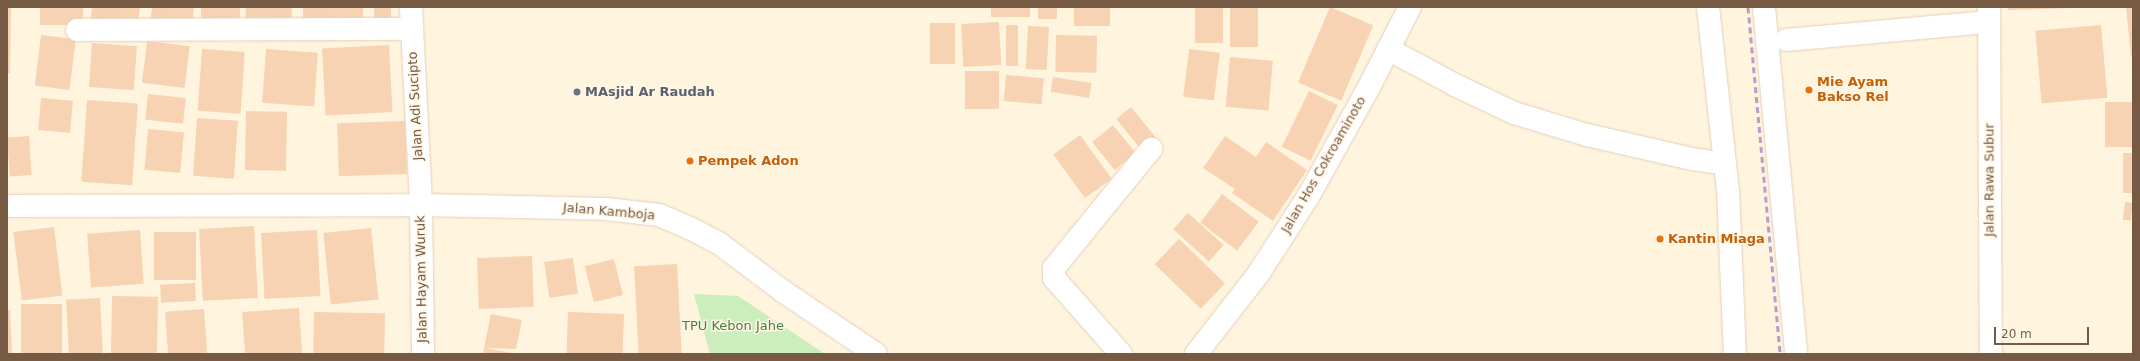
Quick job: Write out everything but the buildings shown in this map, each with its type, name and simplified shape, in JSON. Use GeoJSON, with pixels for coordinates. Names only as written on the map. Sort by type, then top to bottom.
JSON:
{"type":"FeatureCollection","features":[{"type":"Feature","properties":{"kind":"street","name":"Jalan Adi Sucipto"},"geometry":{"type":"LineString","coordinates":[[411,7],[421,205]]}},
{"type":"Feature","properties":{"kind":"street","name":"Jalan Hos Cokroaminoto"},"geometry":{"type":"LineString","coordinates":[[1196,354],[1259,273],[1309,195],[1410,7]]}},
{"type":"Feature","properties":{"kind":"street"},"geometry":{"type":"LineString","coordinates":[[1708,7],[1725,164],[1735,354]]}},
{"type":"Feature","properties":{"kind":"street"},"geometry":{"type":"LineString","coordinates":[[1764,7],[1796,354]]}},
{"type":"Feature","properties":{"kind":"street"},"geometry":{"type":"LineString","coordinates":[[1786,40],[1989,15]]}},
{"type":"Feature","properties":{"kind":"street","name":"Jalan Rawa Subur"},"geometry":{"type":"LineString","coordinates":[[1989,15],[1991,354]]}},
{"type":"Feature","properties":{"kind":"street"},"geometry":{"type":"LineString","coordinates":[[77,30],[412,29]]}},
{"type":"Feature","properties":{"kind":"street"},"geometry":{"type":"LineString","coordinates":[[1388,49],[1455,85],[1514,113],[1587,135],[1685,158],[1725,164]]}},
{"type":"Feature","properties":{"kind":"street"},"geometry":{"type":"LineString","coordinates":[[1121,354],[1054,278],[1054,268],[1151,149]]}},
{"type":"Feature","properties":{"kind":"street","name":"Jalan Kamboja"},"geometry":{"type":"LineString","coordinates":[[7,206],[421,205],[606,209],[659,215],[690,228],[720,244],[784,292],[876,354]]}},
{"type":"Feature","properties":{"kind":"street","name":"Jalan Hayam Wuruk"},"geometry":{"type":"LineString","coordinates":[[421,205],[423,354]]}},
{"type":"Feature","properties":{"kind":"green space","name":"TPU Kebon Jahe"},"geometry":{"type":"Polygon","coordinates":[[[694,294],[738,296],[825,354],[710,354],[694,294]]]}},
{"type":"Feature","properties":{"kind":"railway"},"geometry":{"type":"LineString","coordinates":[[1748,7],[1780,354]]}},
{"type":"Feature","properties":{"kind":"place","name":"Mie Ayam Bakso Rel"},"geometry":{"type":"Point","coordinates":[1809,90]}},
{"type":"Feature","properties":{"kind":"place","name":"MAsjid Ar Raudah"},"geometry":{"type":"Point","coordinates":[577,92]}},
{"type":"Feature","properties":{"kind":"place","name":"Pempek Adon"},"geometry":{"type":"Point","coordinates":[690,161]}},
{"type":"Feature","properties":{"kind":"place","name":"Kantin Miaga"},"geometry":{"type":"Point","coordinates":[1660,239]}}]}
